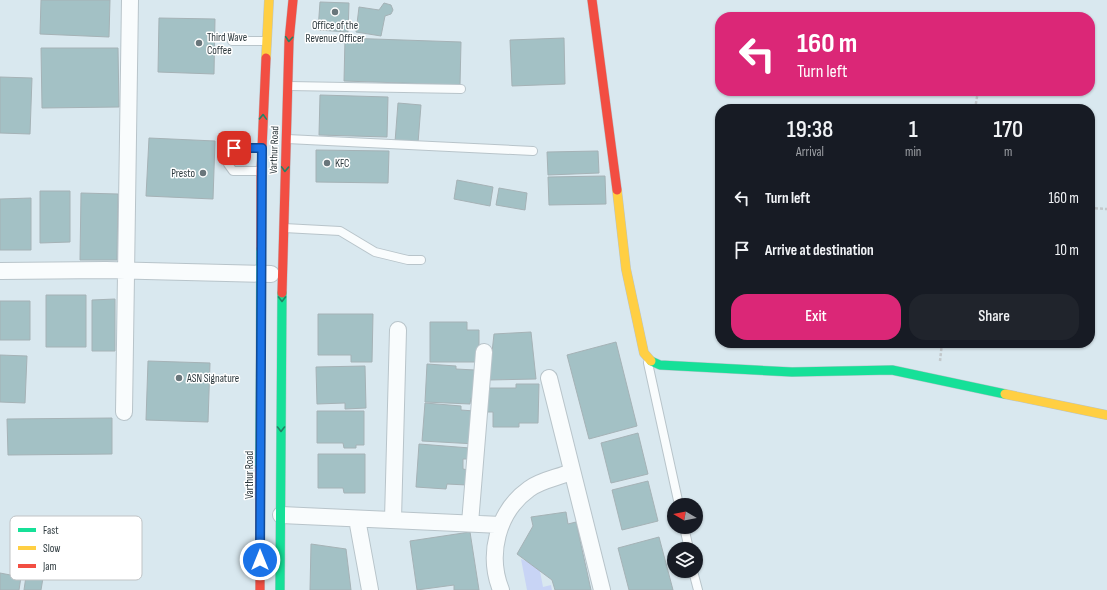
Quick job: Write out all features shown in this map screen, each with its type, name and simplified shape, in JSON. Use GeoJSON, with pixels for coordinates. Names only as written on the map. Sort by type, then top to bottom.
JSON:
{"type":"FeatureCollection","features":[{"type":"Feature","properties":{"kind":"main road","name":"Varthur Road"},"geometry":{"type":"LineString","coordinates":[[260,590],[261,171],[268,0]]}},
{"type":"Feature","properties":{"kind":"main road","name":"Varthur Road"},"geometry":{"type":"LineString","coordinates":[[280,590],[283,228],[289,42],[293,0]]}},
{"type":"Feature","properties":{"kind":"main road"},"geometry":{"type":"LineString","coordinates":[[592,0],[612,143],[626,269],[644,353],[647,358],[660,365],[792,372],[892,370],[1107,415]]}},
{"type":"Feature","properties":{"kind":"street"},"geometry":{"type":"LineString","coordinates":[[124,412],[128,271],[130,0]]}},
{"type":"Feature","properties":{"kind":"street"},"geometry":{"type":"LineString","coordinates":[[0,271],[128,271],[282,275]]}},
{"type":"Feature","properties":{"kind":"street"},"geometry":{"type":"LineString","coordinates":[[393,519],[398,330]]}},
{"type":"Feature","properties":{"kind":"street"},"geometry":{"type":"LineString","coordinates":[[470,523],[484,352]]}},
{"type":"Feature","properties":{"kind":"street"},"geometry":{"type":"LineString","coordinates":[[549,378],[571,472],[602,590]]}},
{"type":"Feature","properties":{"kind":"street"},"geometry":{"type":"LineString","coordinates":[[501,590],[495,575],[496,536],[510,507],[529,489],[548,480],[571,472]]}},
{"type":"Feature","properties":{"kind":"street"},"geometry":{"type":"LineString","coordinates":[[280,515],[501,525]]}},
{"type":"Feature","properties":{"kind":"street"},"geometry":{"type":"LineString","coordinates":[[357,519],[370,590]]}},
{"type":"Feature","properties":{"kind":"lane"},"geometry":{"type":"LineString","coordinates":[[232,41],[266,41]]}},
{"type":"Feature","properties":{"kind":"lane"},"geometry":{"type":"LineString","coordinates":[[288,86],[461,89]]}},
{"type":"Feature","properties":{"kind":"lane"},"geometry":{"type":"LineString","coordinates":[[286,139],[533,151]]}},
{"type":"Feature","properties":{"kind":"lane"},"geometry":{"type":"LineString","coordinates":[[261,171],[233,171],[230,169],[228,164],[228,154],[234,148],[262,148]]}},
{"type":"Feature","properties":{"kind":"lane"},"geometry":{"type":"LineString","coordinates":[[283,228],[340,231],[375,252],[408,260],[421,260]]}},
{"type":"Feature","properties":{"kind":"lane"},"geometry":{"type":"LineString","coordinates":[[647,358],[677,498]]}},
{"type":"Feature","properties":{"kind":"lane"},"geometry":{"type":"LineString","coordinates":[[695,578],[698,590]]}},
{"type":"Feature","properties":{"kind":"path"},"geometry":{"type":"LineString","coordinates":[[1095,208],[1107,209]]}},
{"type":"Feature","properties":{"kind":"water"},"geometry":{"type":"Polygon","coordinates":[[[521,559],[539,566],[543,587],[551,585],[552,590],[527,590],[521,559]]]}},
{"type":"Feature","properties":{"kind":"building"},"geometry":{"type":"Polygon","coordinates":[[[41,0],[110,0],[109,37],[40,34],[41,0]]]}},
{"type":"Feature","properties":{"kind":"building"},"geometry":{"type":"Polygon","coordinates":[[[320,2],[349,3],[348,32],[318,30],[320,2]]]}},
{"type":"Feature","properties":{"kind":"building"},"geometry":{"type":"Polygon","coordinates":[[[384,3],[391,5],[393,10],[391,14],[385,16],[381,36],[356,32],[359,7],[379,10],[384,3]]]}},
{"type":"Feature","properties":{"kind":"building"},"geometry":{"type":"Polygon","coordinates":[[[159,18],[215,19],[214,74],[158,72],[159,18]]]}},
{"type":"Feature","properties":{"kind":"building"},"geometry":{"type":"Polygon","coordinates":[[[345,38],[461,42],[460,85],[344,81],[345,38]]]}},
{"type":"Feature","properties":{"kind":"building"},"geometry":{"type":"Polygon","coordinates":[[[564,38],[565,84],[512,86],[510,40],[564,38]]]}},
{"type":"Feature","properties":{"kind":"building"},"geometry":{"type":"Polygon","coordinates":[[[41,48],[118,48],[119,107],[42,108],[41,48]]]}},
{"type":"Feature","properties":{"kind":"building"},"geometry":{"type":"Polygon","coordinates":[[[0,77],[32,78],[30,134],[0,133],[0,77]]]}},
{"type":"Feature","properties":{"kind":"building"},"geometry":{"type":"Polygon","coordinates":[[[320,95],[388,97],[387,137],[319,135],[320,95]]]}},
{"type":"Feature","properties":{"kind":"building"},"geometry":{"type":"Polygon","coordinates":[[[398,103],[421,105],[418,143],[395,142],[398,103]]]}},
{"type":"Feature","properties":{"kind":"building"},"geometry":{"type":"Polygon","coordinates":[[[149,138],[215,141],[213,199],[146,196],[149,138]]]}},
{"type":"Feature","properties":{"kind":"building"},"geometry":{"type":"Polygon","coordinates":[[[316,150],[389,151],[388,183],[316,182],[316,150]]]}},
{"type":"Feature","properties":{"kind":"building"},"geometry":{"type":"Polygon","coordinates":[[[598,151],[599,173],[548,175],[547,152],[598,151]]]}},
{"type":"Feature","properties":{"kind":"building"},"geometry":{"type":"Polygon","coordinates":[[[605,176],[606,204],[549,205],[548,177],[605,176]]]}},
{"type":"Feature","properties":{"kind":"building"},"geometry":{"type":"Polygon","coordinates":[[[457,180],[493,187],[490,206],[454,199],[457,180]]]}},
{"type":"Feature","properties":{"kind":"building"},"geometry":{"type":"Polygon","coordinates":[[[499,188],[527,193],[525,210],[496,205],[499,188]]]}},
{"type":"Feature","properties":{"kind":"building"},"geometry":{"type":"Polygon","coordinates":[[[40,191],[70,191],[70,242],[40,243],[40,191]]]}},
{"type":"Feature","properties":{"kind":"building"},"geometry":{"type":"Polygon","coordinates":[[[81,193],[118,194],[117,260],[80,260],[81,193]]]}},
{"type":"Feature","properties":{"kind":"building"},"geometry":{"type":"Polygon","coordinates":[[[31,198],[31,250],[0,250],[0,199],[31,198]]]}},
{"type":"Feature","properties":{"kind":"building"},"geometry":{"type":"Polygon","coordinates":[[[46,295],[86,295],[86,347],[46,347],[46,295]]]}},
{"type":"Feature","properties":{"kind":"building"},"geometry":{"type":"Polygon","coordinates":[[[115,299],[115,351],[92,351],[92,300],[115,299]]]}},
{"type":"Feature","properties":{"kind":"building"},"geometry":{"type":"Polygon","coordinates":[[[0,301],[30,301],[30,340],[0,340],[0,301]]]}},
{"type":"Feature","properties":{"kind":"building"},"geometry":{"type":"Polygon","coordinates":[[[318,314],[373,314],[372,362],[351,362],[351,355],[318,355],[318,314]]]}},
{"type":"Feature","properties":{"kind":"building"},"geometry":{"type":"Polygon","coordinates":[[[430,322],[467,322],[467,330],[479,330],[479,362],[430,362],[430,322]]]}},
{"type":"Feature","properties":{"kind":"building"},"geometry":{"type":"Polygon","coordinates":[[[531,332],[536,379],[489,380],[494,334],[531,332]]]}},
{"type":"Feature","properties":{"kind":"building"},"geometry":{"type":"Polygon","coordinates":[[[616,342],[637,426],[589,439],[567,355],[616,342]]]}},
{"type":"Feature","properties":{"kind":"building"},"geometry":{"type":"Polygon","coordinates":[[[0,355],[27,356],[25,403],[0,402],[0,355]]]}},
{"type":"Feature","properties":{"kind":"building","name":"ASN Signature"},"geometry":{"type":"Polygon","coordinates":[[[148,361],[210,363],[208,422],[146,420],[148,361]]]}},
{"type":"Feature","properties":{"kind":"building"},"geometry":{"type":"Polygon","coordinates":[[[427,364],[456,366],[456,369],[475,370],[473,398],[471,398],[470,404],[425,402],[427,364]]]}},
{"type":"Feature","properties":{"kind":"building"},"geometry":{"type":"Polygon","coordinates":[[[365,366],[366,408],[345,409],[345,403],[317,404],[316,367],[365,366]]]}},
{"type":"Feature","properties":{"kind":"building"},"geometry":{"type":"Polygon","coordinates":[[[516,384],[539,384],[538,423],[519,423],[519,427],[493,427],[493,412],[487,412],[487,388],[516,388],[516,384]]]}},
{"type":"Feature","properties":{"kind":"building"},"geometry":{"type":"Polygon","coordinates":[[[425,403],[461,406],[461,410],[474,411],[476,444],[422,441],[425,403]]]}},
{"type":"Feature","properties":{"kind":"building"},"geometry":{"type":"Polygon","coordinates":[[[317,411],[364,411],[364,445],[356,445],[356,448],[344,448],[343,443],[317,443],[317,411]]]}},
{"type":"Feature","properties":{"kind":"building"},"geometry":{"type":"Polygon","coordinates":[[[112,418],[112,454],[8,455],[7,419],[112,418]]]}},
{"type":"Feature","properties":{"kind":"building"},"geometry":{"type":"Polygon","coordinates":[[[638,433],[648,474],[611,483],[601,443],[638,433]]]}},
{"type":"Feature","properties":{"kind":"building"},"geometry":{"type":"Polygon","coordinates":[[[419,444],[470,448],[469,459],[463,459],[463,469],[468,470],[467,485],[447,484],[446,489],[416,487],[419,444]]]}},
{"type":"Feature","properties":{"kind":"building"},"geometry":{"type":"Polygon","coordinates":[[[318,454],[365,454],[365,493],[344,493],[343,488],[318,488],[318,454]]]}},
{"type":"Feature","properties":{"kind":"building"},"geometry":{"type":"Polygon","coordinates":[[[648,481],[658,521],[622,530],[612,490],[648,481]]]}},
{"type":"Feature","properties":{"kind":"building"},"geometry":{"type":"Polygon","coordinates":[[[566,512],[568,524],[576,522],[591,590],[555,590],[552,580],[517,554],[533,526],[531,517],[566,512]]]}},
{"type":"Feature","properties":{"kind":"building"},"geometry":{"type":"Polygon","coordinates":[[[470,532],[479,590],[454,590],[454,585],[417,590],[410,541],[470,532]]]}},
{"type":"Feature","properties":{"kind":"building"},"geometry":{"type":"Polygon","coordinates":[[[659,537],[667,567],[667,578],[670,578],[673,590],[629,590],[618,548],[659,537]]]}},
{"type":"Feature","properties":{"kind":"building"},"geometry":{"type":"Polygon","coordinates":[[[311,544],[346,549],[351,590],[310,590],[311,544]]]}},
{"type":"Feature","properties":{"kind":"building"},"geometry":{"type":"Polygon","coordinates":[[[0,573],[10,575],[10,580],[21,580],[19,590],[0,590],[0,573]]]}},
{"type":"Feature","properties":{"kind":"building"},"geometry":{"type":"Polygon","coordinates":[[[25,580],[43,580],[41,590],[24,590],[25,580]]]}},
{"type":"Feature","properties":{"kind":"traffic: fast"},"geometry":{"type":"LineString","coordinates":[[260,467],[261,249]]}},
{"type":"Feature","properties":{"kind":"traffic: fast"},"geometry":{"type":"LineString","coordinates":[[280,590],[282,293]]}},
{"type":"Feature","properties":{"kind":"traffic: fast"},"geometry":{"type":"LineString","coordinates":[[651,361],[660,365],[792,372],[892,370],[1005,394]]}},
{"type":"Feature","properties":{"kind":"traffic: slow"},"geometry":{"type":"LineString","coordinates":[[266,58],[269,0]]}},
{"type":"Feature","properties":{"kind":"traffic: slow"},"geometry":{"type":"LineString","coordinates":[[617,190],[626,269],[644,353],[651,361]]}},
{"type":"Feature","properties":{"kind":"traffic: slow"},"geometry":{"type":"LineString","coordinates":[[1005,394],[1107,415]]}},
{"type":"Feature","properties":{"kind":"traffic: jam"},"geometry":{"type":"LineString","coordinates":[[282,293],[289,41],[293,0]]}},
{"type":"Feature","properties":{"kind":"traffic: jam"},"geometry":{"type":"LineString","coordinates":[[592,0],[617,190]]}},
{"type":"Feature","properties":{"kind":"traffic: jam"},"geometry":{"type":"LineString","coordinates":[[261,249],[261,171],[266,58]]}},
{"type":"Feature","properties":{"kind":"traffic: jam"},"geometry":{"type":"LineString","coordinates":[[260,467],[260,590]]}},
{"type":"Feature","properties":{"kind":"place","name":"Office of the Revenue Officer"},"geometry":{"type":"Point","coordinates":[335,12]}},
{"type":"Feature","properties":{"kind":"place","name":"Third Wave Coffee"},"geometry":{"type":"Point","coordinates":[199,43]}},
{"type":"Feature","properties":{"kind":"place","name":"KFC"},"geometry":{"type":"Point","coordinates":[327,163]}},
{"type":"Feature","properties":{"kind":"place","name":"Presto"},"geometry":{"type":"Point","coordinates":[203,173]}},
{"type":"Feature","properties":{"kind":"place","name":"ASN Signature"},"geometry":{"type":"Point","coordinates":[179,378]}},
{"type":"Feature","properties":{"kind":"route"},"geometry":{"type":"LineString","coordinates":[[234,148],[262,148],[260,560]]}}]}
